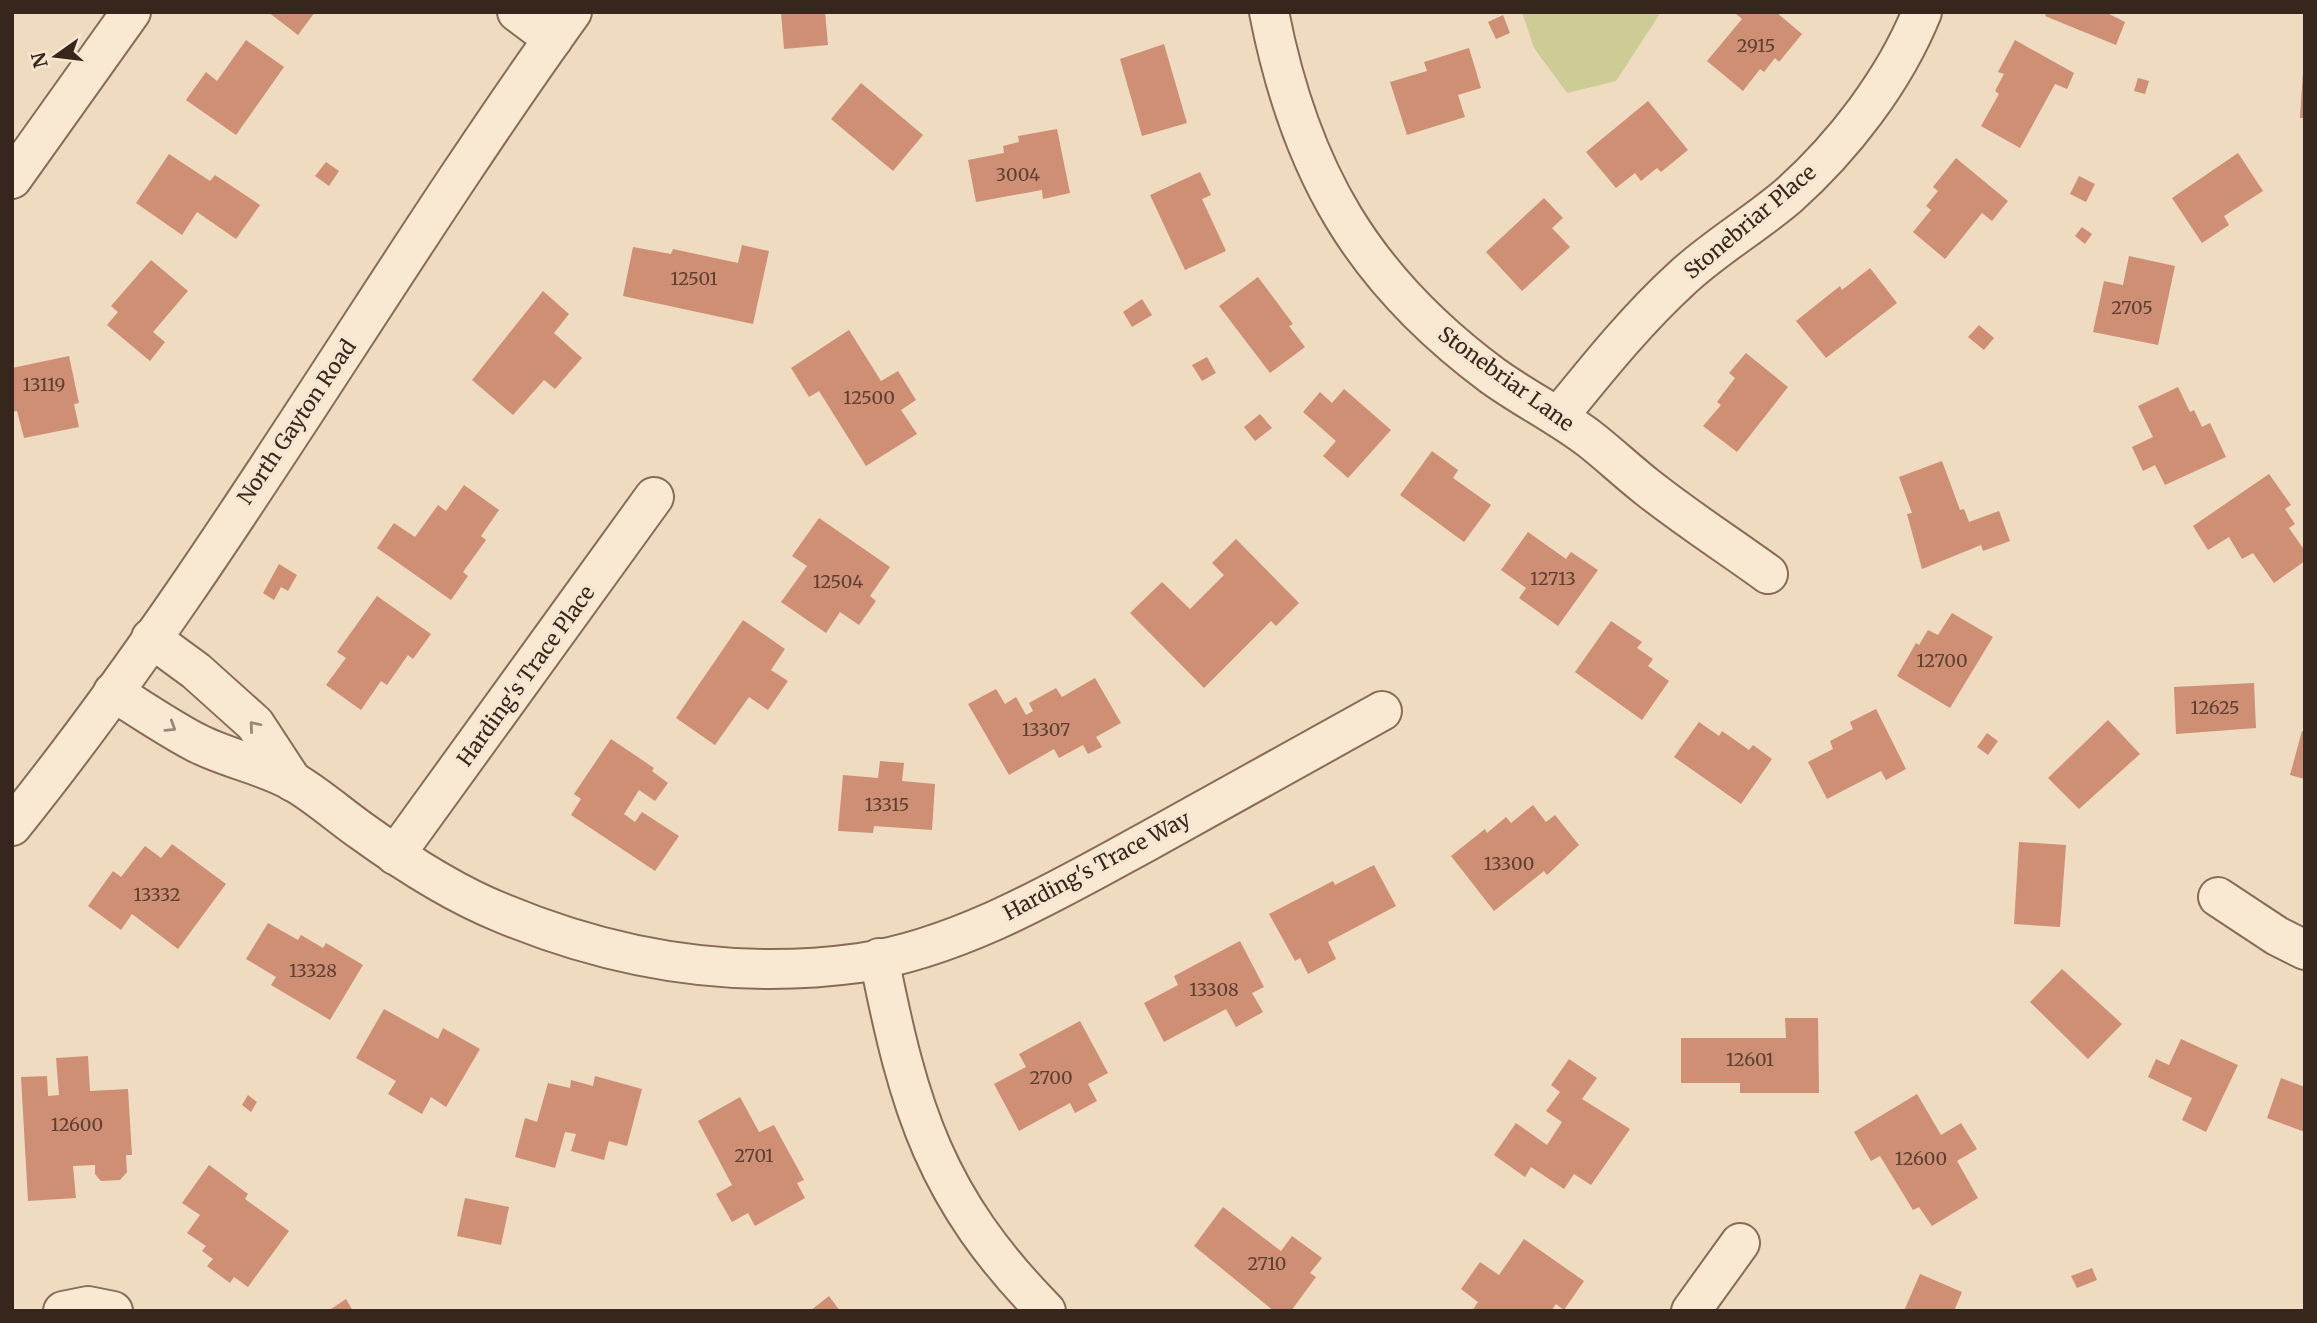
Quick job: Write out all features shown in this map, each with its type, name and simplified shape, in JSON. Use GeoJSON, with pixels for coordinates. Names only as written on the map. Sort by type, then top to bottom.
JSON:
{"type":"FeatureCollection","features":[{"type":"Feature","properties":{"kind":"street"},"geometry":{"type":"LineString","coordinates":[[12,179],[131,12]]}},
{"type":"Feature","properties":{"kind":"street"},"geometry":{"type":"LineString","coordinates":[[517,12],[563,25]]}},
{"type":"Feature","properties":{"kind":"street","name":"Stonebriar Lane"},"geometry":{"type":"LineString","coordinates":[[1269,12],[1295,119],[1328,195],[1344,222],[1388,280],[1430,324],[1494,376],[1590,439],[1648,488],[1768,574]]}},
{"type":"Feature","properties":{"kind":"street","name":"Stonebriar Place"},"geometry":{"type":"LineString","coordinates":[[1558,417],[1639,319],[1684,276],[1788,196],[1846,138],[1900,58],[1922,12]]}},
{"type":"Feature","properties":{"kind":"street","name":"North Gayton Road"},"geometry":{"type":"LineString","coordinates":[[12,826],[151,638],[563,25]]}},
{"type":"Feature","properties":{"kind":"street","name":"Harding's Trace Place"},"geometry":{"type":"LineString","coordinates":[[395,855],[654,497]]}},
{"type":"Feature","properties":{"kind":"street","name":"Harding's Trace Way"},"geometry":{"type":"LineString","coordinates":[[151,638],[196,671],[255,724],[293,782]]}},
{"type":"Feature","properties":{"kind":"street","name":"Harding's Trace Way"},"geometry":{"type":"LineString","coordinates":[[113,692],[197,743],[293,782],[395,855],[461,894],[501,913],[626,956],[693,967],[737,970],[792,969],[879,958],[932,944],[1013,912],[1067,886],[1382,711]]}},
{"type":"Feature","properties":{"kind":"street"},"geometry":{"type":"LineString","coordinates":[[2218,897],[2305,950]]}},
{"type":"Feature","properties":{"kind":"street"},"geometry":{"type":"LineString","coordinates":[[879,958],[897,1049],[913,1105],[933,1156],[976,1231],[1007,1271],[1046,1311]]}},
{"type":"Feature","properties":{"kind":"street"},"geometry":{"type":"LineString","coordinates":[[1690,1311],[1740,1243]]}},
{"type":"Feature","properties":{"kind":"street"},"geometry":{"type":"LineString","coordinates":[[63,1311],[88,1306],[113,1311]]}},
{"type":"Feature","properties":{"kind":"shaded area"},"geometry":{"type":"Polygon","coordinates":[[[1522,12],[1661,12],[1616,81],[1567,93],[1534,48],[1522,12]]]}},
{"type":"Feature","properties":{"kind":"building"},"geometry":{"type":"Polygon","coordinates":[[[268,12],[315,12],[298,35],[268,12]]]}},
{"type":"Feature","properties":{"kind":"building"},"geometry":{"type":"Polygon","coordinates":[[[781,12],[825,12],[828,45],[784,49],[781,12]]]}},
{"type":"Feature","properties":{"kind":"building"},"geometry":{"type":"Polygon","coordinates":[[[1734,12],[1776,12],[1802,34],[1779,62],[1775,58],[1764,72],[1760,69],[1743,91],[1707,61],[1742,19],[1734,12]]]}},
{"type":"Feature","properties":{"kind":"building"},"geometry":{"type":"Polygon","coordinates":[[[2047,12],[2105,12],[2125,22],[2116,45],[2045,16],[2047,12]]]}},
{"type":"Feature","properties":{"kind":"building"},"geometry":{"type":"Polygon","coordinates":[[[1503,15],[1510,33],[1496,39],[1488,22],[1503,15]]]}},
{"type":"Feature","properties":{"kind":"building"},"geometry":{"type":"Polygon","coordinates":[[[246,40],[284,67],[236,135],[186,100],[206,72],[217,81],[246,40]]]}},
{"type":"Feature","properties":{"kind":"building"},"geometry":{"type":"Polygon","coordinates":[[[2015,40],[2074,73],[2067,89],[2055,84],[2020,148],[1981,126],[1999,94],[1995,91],[2004,74],[1998,72],[2015,40]]]}},
{"type":"Feature","properties":{"kind":"building"},"geometry":{"type":"Polygon","coordinates":[[[1164,44],[1187,123],[1142,136],[1120,59],[1164,44]]]}},
{"type":"Feature","properties":{"kind":"building"},"geometry":{"type":"Polygon","coordinates":[[[1469,48],[1481,88],[1458,95],[1465,117],[1407,135],[1390,82],[1427,71],[1424,62],[1469,48]]]}},
{"type":"Feature","properties":{"kind":"building"},"geometry":{"type":"Polygon","coordinates":[[[2303,71],[2305,118],[2300,118],[2303,71]]]}},
{"type":"Feature","properties":{"kind":"building"},"geometry":{"type":"Polygon","coordinates":[[[2138,78],[2149,81],[2145,94],[2134,91],[2138,78]]]}},
{"type":"Feature","properties":{"kind":"building"},"geometry":{"type":"Polygon","coordinates":[[[861,83],[923,135],[893,171],[831,119],[861,83]]]}},
{"type":"Feature","properties":{"kind":"building"},"geometry":{"type":"Polygon","coordinates":[[[1648,101],[1688,150],[1661,172],[1657,168],[1641,181],[1635,173],[1616,188],[1586,152],[1648,101]]]}},
{"type":"Feature","properties":{"kind":"building"},"geometry":{"type":"Polygon","coordinates":[[[1057,129],[1070,193],[1043,199],[1042,190],[976,202],[968,160],[1004,153],[1003,146],[1019,142],[1018,136],[1057,129]]]}},
{"type":"Feature","properties":{"kind":"building"},"geometry":{"type":"Polygon","coordinates":[[[2238,153],[2263,191],[2224,216],[2229,225],[2202,243],[2172,198],[2238,153]]]}},
{"type":"Feature","properties":{"kind":"building"},"geometry":{"type":"Polygon","coordinates":[[[169,154],[210,181],[215,175],[260,205],[236,239],[197,212],[182,235],[136,203],[169,154]]]}},
{"type":"Feature","properties":{"kind":"building"},"geometry":{"type":"Polygon","coordinates":[[[1956,158],[2008,201],[1992,221],[1982,213],[1945,259],[1913,232],[1931,210],[1926,206],[1938,191],[1933,187],[1956,158]]]}},
{"type":"Feature","properties":{"kind":"building"},"geometry":{"type":"Polygon","coordinates":[[[326,162],[339,171],[329,186],[315,176],[326,162]]]}},
{"type":"Feature","properties":{"kind":"building"},"geometry":{"type":"Polygon","coordinates":[[[1200,172],[1211,195],[1202,199],[1226,251],[1185,270],[1150,195],[1200,172]]]}},
{"type":"Feature","properties":{"kind":"building"},"geometry":{"type":"Polygon","coordinates":[[[2079,176],[2095,184],[2086,202],[2070,194],[2079,176]]]}},
{"type":"Feature","properties":{"kind":"building"},"geometry":{"type":"Polygon","coordinates":[[[1544,198],[1563,218],[1552,228],[1570,247],[1522,291],[1486,252],[1544,198]]]}},
{"type":"Feature","properties":{"kind":"building"},"geometry":{"type":"Polygon","coordinates":[[[2082,227],[2092,234],[2085,244],[2075,236],[2082,227]]]}},
{"type":"Feature","properties":{"kind":"building"},"geometry":{"type":"Polygon","coordinates":[[[742,245],[769,251],[753,324],[623,296],[633,247],[671,254],[673,249],[738,263],[742,245]]]}},
{"type":"Feature","properties":{"kind":"building"},"geometry":{"type":"Polygon","coordinates":[[[2129,256],[2175,266],[2158,345],[2093,332],[2104,281],[2123,285],[2129,256]]]}},
{"type":"Feature","properties":{"kind":"building"},"geometry":{"type":"Polygon","coordinates":[[[151,260],[188,291],[153,332],[165,342],[150,361],[107,325],[118,312],[111,306],[151,260]]]}},
{"type":"Feature","properties":{"kind":"building"},"geometry":{"type":"Polygon","coordinates":[[[1870,268],[1897,303],[1826,358],[1796,321],[1840,286],[1842,290],[1870,268]]]}},
{"type":"Feature","properties":{"kind":"building"},"geometry":{"type":"Polygon","coordinates":[[[1258,277],[1293,324],[1289,326],[1305,347],[1270,373],[1219,306],[1258,277]]]}},
{"type":"Feature","properties":{"kind":"building"},"geometry":{"type":"Polygon","coordinates":[[[543,291],[569,314],[554,333],[582,358],[555,389],[544,380],[513,415],[472,380],[543,291]]]}},
{"type":"Feature","properties":{"kind":"building"},"geometry":{"type":"Polygon","coordinates":[[[1142,299],[1152,315],[1132,327],[1123,312],[1142,299]]]}},
{"type":"Feature","properties":{"kind":"building"},"geometry":{"type":"Polygon","coordinates":[[[1979,325],[1994,338],[1984,350],[1968,337],[1979,325]]]}},
{"type":"Feature","properties":{"kind":"building"},"geometry":{"type":"Polygon","coordinates":[[[849,330],[881,381],[898,371],[916,400],[901,410],[917,434],[866,466],[819,391],[809,397],[791,368],[849,330]]]}},
{"type":"Feature","properties":{"kind":"building"},"geometry":{"type":"Polygon","coordinates":[[[1746,353],[1788,387],[1737,452],[1703,426],[1721,405],[1717,402],[1735,378],[1729,373],[1746,353]]]}},
{"type":"Feature","properties":{"kind":"building"},"geometry":{"type":"Polygon","coordinates":[[[69,356],[79,403],[74,404],[79,427],[24,438],[17,411],[12,412],[12,368],[69,356]]]}},
{"type":"Feature","properties":{"kind":"building"},"geometry":{"type":"Polygon","coordinates":[[[1207,357],[1216,373],[1202,381],[1192,365],[1207,357]]]}},
{"type":"Feature","properties":{"kind":"building"},"geometry":{"type":"Polygon","coordinates":[[[2178,387],[2190,412],[2194,410],[2202,427],[2210,423],[2226,457],[2165,485],[2155,465],[2143,471],[2132,447],[2153,437],[2138,406],[2178,387]]]}},
{"type":"Feature","properties":{"kind":"building"},"geometry":{"type":"Polygon","coordinates":[[[1344,389],[1391,430],[1348,478],[1323,456],[1336,441],[1303,412],[1320,392],[1332,403],[1344,389]]]}},
{"type":"Feature","properties":{"kind":"building"},"geometry":{"type":"Polygon","coordinates":[[[1260,414],[1272,428],[1255,441],[1244,427],[1260,414]]]}},
{"type":"Feature","properties":{"kind":"building"},"geometry":{"type":"Polygon","coordinates":[[[1432,451],[1458,470],[1453,478],[1491,505],[1464,542],[1400,495],[1432,451]]]}},
{"type":"Feature","properties":{"kind":"building"},"geometry":{"type":"Polygon","coordinates":[[[1942,461],[1960,510],[1964,509],[1969,522],[1999,511],[2010,541],[1983,551],[1981,545],[1922,569],[1907,514],[1912,513],[1899,477],[1942,461]]]}},
{"type":"Feature","properties":{"kind":"building"},"geometry":{"type":"Polygon","coordinates":[[[2269,474],[2291,505],[2285,509],[2295,524],[2289,528],[2305,551],[2305,561],[2274,583],[2253,553],[2242,559],[2229,537],[2208,550],[2193,526],[2269,474]]]}},
{"type":"Feature","properties":{"kind":"building"},"geometry":{"type":"Polygon","coordinates":[[[464,485],[499,510],[481,536],[486,540],[463,572],[468,576],[451,600],[377,548],[394,523],[415,537],[438,505],[446,511],[464,485]]]}},
{"type":"Feature","properties":{"kind":"building"},"geometry":{"type":"Polygon","coordinates":[[[819,518],[890,567],[870,596],[876,601],[859,625],[840,612],[826,633],[781,602],[807,566],[792,556],[819,518]]]}},
{"type":"Feature","properties":{"kind":"building"},"geometry":{"type":"Polygon","coordinates":[[[1528,532],[1566,559],[1571,552],[1598,570],[1558,626],[1519,598],[1526,588],[1501,570],[1528,532]]]}},
{"type":"Feature","properties":{"kind":"building"},"geometry":{"type":"Polygon","coordinates":[[[1236,539],[1299,603],[1276,626],[1271,621],[1204,688],[1130,613],[1162,582],[1190,609],[1224,575],[1212,563],[1236,539]]]}},
{"type":"Feature","properties":{"kind":"building"},"geometry":{"type":"Polygon","coordinates":[[[279,564],[297,575],[288,591],[281,587],[274,600],[263,593],[279,564]]]}},
{"type":"Feature","properties":{"kind":"building"},"geometry":{"type":"Polygon","coordinates":[[[377,596],[431,634],[413,659],[408,655],[387,685],[381,681],[361,710],[326,685],[346,658],[337,652],[377,596]]]}},
{"type":"Feature","properties":{"kind":"building"},"geometry":{"type":"Polygon","coordinates":[[[1952,613],[1993,637],[1950,708],[1897,676],[1916,643],[1919,645],[1928,630],[1938,635],[1952,613]]]}},
{"type":"Feature","properties":{"kind":"building"},"geometry":{"type":"Polygon","coordinates":[[[743,620],[785,649],[771,670],[788,681],[768,710],[749,697],[715,745],[676,718],[743,620]]]}},
{"type":"Feature","properties":{"kind":"building"},"geometry":{"type":"Polygon","coordinates":[[[1611,621],[1642,642],[1637,648],[1653,659],[1648,666],[1669,681],[1642,720],[1575,672],[1611,621]]]}},
{"type":"Feature","properties":{"kind":"building"},"geometry":{"type":"Polygon","coordinates":[[[1095,678],[1121,723],[1096,737],[1102,747],[1088,754],[1083,745],[1059,758],[1054,749],[1009,775],[968,704],[996,689],[1005,704],[1016,697],[1026,715],[1033,711],[1029,703],[1056,688],[1062,697],[1095,678]]]}},
{"type":"Feature","properties":{"kind":"building"},"geometry":{"type":"Polygon","coordinates":[[[2254,683],[2256,728],[2176,734],[2174,687],[2254,683]]]}},
{"type":"Feature","properties":{"kind":"building"},"geometry":{"type":"Polygon","coordinates":[[[1876,709],[1906,769],[1886,780],[1881,771],[1827,799],[1808,762],[1833,749],[1830,741],[1853,729],[1850,722],[1876,709]]]}},
{"type":"Feature","properties":{"kind":"building"},"geometry":{"type":"Polygon","coordinates":[[[2108,720],[2140,754],[2079,809],[2048,778],[2108,720]]]}},
{"type":"Feature","properties":{"kind":"building"},"geometry":{"type":"Polygon","coordinates":[[[1699,722],[1719,736],[1722,731],[1749,750],[1753,745],[1772,759],[1741,804],[1674,757],[1699,722]]]}},
{"type":"Feature","properties":{"kind":"building"},"geometry":{"type":"Polygon","coordinates":[[[2302,731],[2305,731],[2305,779],[2290,775],[2302,731]]]}},
{"type":"Feature","properties":{"kind":"building"},"geometry":{"type":"Polygon","coordinates":[[[1987,733],[1998,741],[1988,755],[1977,747],[1987,733]]]}},
{"type":"Feature","properties":{"kind":"building"},"geometry":{"type":"Polygon","coordinates":[[[611,739],[654,768],[652,771],[668,783],[655,801],[639,790],[624,814],[635,822],[642,812],[679,836],[655,871],[571,815],[581,799],[574,794],[611,739]]]}},
{"type":"Feature","properties":{"kind":"building"},"geometry":{"type":"Polygon","coordinates":[[[880,761],[904,763],[902,781],[935,784],[932,830],[874,826],[873,833],[838,831],[843,775],[878,778],[880,761]]]}},
{"type":"Feature","properties":{"kind":"building"},"geometry":{"type":"Polygon","coordinates":[[[1533,805],[1546,822],[1555,815],[1579,845],[1547,875],[1544,871],[1494,911],[1451,856],[1485,829],[1487,833],[1506,817],[1511,823],[1533,805]]]}},
{"type":"Feature","properties":{"kind":"building"},"geometry":{"type":"Polygon","coordinates":[[[2019,842],[2066,845],[2060,927],[2014,924],[2019,842]]]}},
{"type":"Feature","properties":{"kind":"building"},"geometry":{"type":"Polygon","coordinates":[[[172,844],[226,884],[178,949],[132,914],[121,930],[88,906],[113,871],[121,877],[145,846],[161,858],[172,844]]]}},
{"type":"Feature","properties":{"kind":"building"},"geometry":{"type":"Polygon","coordinates":[[[1374,865],[1396,906],[1328,942],[1336,959],[1308,974],[1300,958],[1295,961],[1269,914],[1333,881],[1335,885],[1374,865]]]}},
{"type":"Feature","properties":{"kind":"building"},"geometry":{"type":"Polygon","coordinates":[[[268,923],[298,940],[301,935],[323,948],[326,943],[363,965],[330,1020],[271,985],[276,977],[246,959],[268,923]]]}},
{"type":"Feature","properties":{"kind":"building"},"geometry":{"type":"Polygon","coordinates":[[[1240,941],[1264,987],[1252,993],[1263,1012],[1236,1027],[1226,1009],[1164,1042],[1144,1003],[1178,985],[1174,976],[1240,941]]]}},
{"type":"Feature","properties":{"kind":"building"},"geometry":{"type":"Polygon","coordinates":[[[2062,969],[2122,1024],[2088,1059],[2030,1002],[2062,969]]]}},
{"type":"Feature","properties":{"kind":"building"},"geometry":{"type":"Polygon","coordinates":[[[384,1009],[438,1039],[443,1028],[480,1049],[446,1107],[431,1097],[422,1114],[388,1094],[396,1081],[356,1058],[384,1009]]]}},
{"type":"Feature","properties":{"kind":"building"},"geometry":{"type":"Polygon","coordinates":[[[1785,1018],[1818,1018],[1819,1093],[1740,1093],[1740,1083],[1681,1083],[1681,1038],[1786,1038],[1785,1018]]]}},
{"type":"Feature","properties":{"kind":"building"},"geometry":{"type":"Polygon","coordinates":[[[1080,1021],[1108,1073],[1088,1084],[1097,1101],[1075,1113],[1070,1103],[1019,1131],[994,1084],[1026,1067],[1019,1054],[1080,1021]]]}},
{"type":"Feature","properties":{"kind":"building"},"geometry":{"type":"Polygon","coordinates":[[[2181,1039],[2238,1065],[2206,1132],[2182,1120],[2192,1098],[2148,1077],[2156,1059],[2169,1065],[2181,1039]]]}},
{"type":"Feature","properties":{"kind":"building"},"geometry":{"type":"Polygon","coordinates":[[[88,1056],[90,1091],[128,1089],[132,1155],[126,1155],[127,1172],[120,1180],[101,1181],[95,1174],[95,1165],[73,1166],[76,1198],[28,1201],[21,1077],[47,1076],[48,1096],[59,1095],[56,1058],[88,1056]]]}},
{"type":"Feature","properties":{"kind":"building"},"geometry":{"type":"Polygon","coordinates":[[[1569,1059],[1597,1078],[1582,1099],[1630,1129],[1591,1185],[1574,1174],[1564,1189],[1531,1167],[1525,1177],[1494,1155],[1516,1123],[1547,1145],[1562,1122],[1546,1111],[1560,1092],[1551,1085],[1569,1059]]]}},
{"type":"Feature","properties":{"kind":"building"},"geometry":{"type":"Polygon","coordinates":[[[595,1076],[642,1089],[627,1146],[609,1141],[604,1160],[571,1151],[576,1134],[565,1132],[555,1168],[515,1157],[525,1118],[537,1122],[548,1083],[570,1088],[571,1080],[593,1086],[595,1076]]]}},
{"type":"Feature","properties":{"kind":"building"},"geometry":{"type":"Polygon","coordinates":[[[2281,1078],[2305,1087],[2305,1132],[2267,1118],[2281,1078]]]}},
{"type":"Feature","properties":{"kind":"building"},"geometry":{"type":"Polygon","coordinates":[[[1917,1094],[1941,1135],[1961,1123],[1977,1149],[1957,1161],[1978,1198],[1932,1226],[1919,1207],[1913,1210],[1880,1156],[1871,1161],[1854,1132],[1917,1094]]]}},
{"type":"Feature","properties":{"kind":"building"},"geometry":{"type":"Polygon","coordinates":[[[248,1095],[257,1102],[251,1112],[242,1105],[248,1095]]]}},
{"type":"Feature","properties":{"kind":"building"},"geometry":{"type":"Polygon","coordinates":[[[740,1097],[759,1132],[774,1125],[804,1180],[797,1183],[805,1198],[755,1226],[748,1213],[732,1222],[716,1194],[732,1185],[698,1121],[740,1097]]]}},
{"type":"Feature","properties":{"kind":"building"},"geometry":{"type":"Polygon","coordinates":[[[209,1165],[248,1194],[245,1199],[289,1231],[248,1287],[234,1277],[230,1283],[207,1266],[213,1259],[202,1251],[206,1246],[187,1233],[200,1215],[182,1203],[209,1165]]]}},
{"type":"Feature","properties":{"kind":"building"},"geometry":{"type":"Polygon","coordinates":[[[465,1198],[509,1207],[501,1245],[457,1236],[465,1198]]]}},
{"type":"Feature","properties":{"kind":"building"},"geometry":{"type":"Polygon","coordinates":[[[1223,1207],[1281,1251],[1292,1236],[1322,1258],[1310,1273],[1316,1277],[1291,1311],[1274,1311],[1194,1246],[1223,1207]]]}},
{"type":"Feature","properties":{"kind":"building"},"geometry":{"type":"Polygon","coordinates":[[[1524,1239],[1584,1281],[1564,1310],[1556,1304],[1551,1311],[1472,1311],[1478,1302],[1461,1289],[1480,1262],[1499,1275],[1524,1239]]]}},
{"type":"Feature","properties":{"kind":"building"},"geometry":{"type":"Polygon","coordinates":[[[2092,1268],[2097,1280],[2077,1288],[2071,1276],[2092,1268]]]}},
{"type":"Feature","properties":{"kind":"building"},"geometry":{"type":"Polygon","coordinates":[[[1920,1274],[1962,1292],[1954,1311],[1904,1311],[1920,1274]]]}},
{"type":"Feature","properties":{"kind":"building"},"geometry":{"type":"Polygon","coordinates":[[[829,1296],[840,1311],[810,1311],[829,1296]]]}},
{"type":"Feature","properties":{"kind":"building"},"geometry":{"type":"Polygon","coordinates":[[[346,1299],[353,1311],[328,1311],[346,1299]]]}}]}
